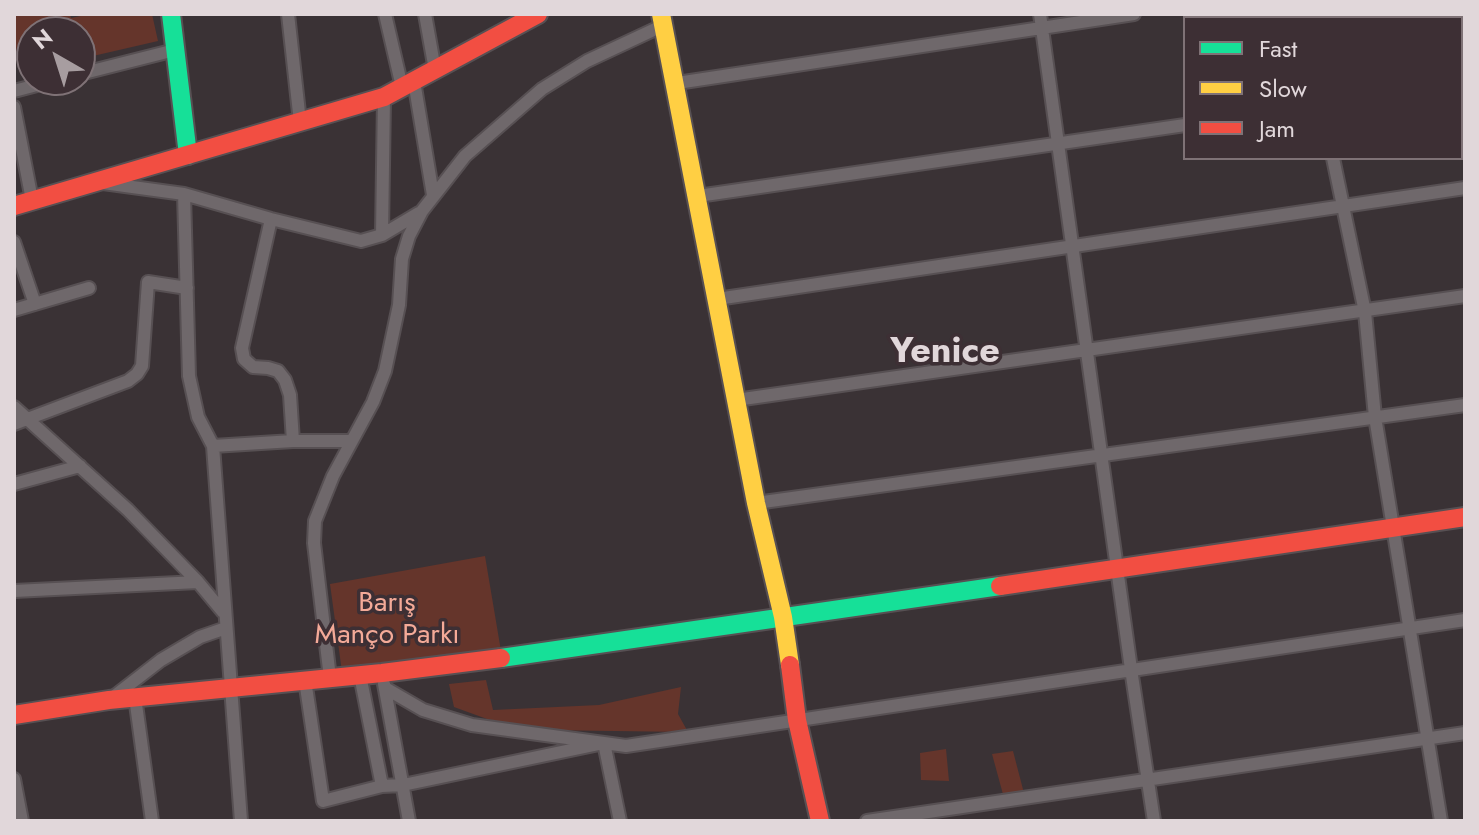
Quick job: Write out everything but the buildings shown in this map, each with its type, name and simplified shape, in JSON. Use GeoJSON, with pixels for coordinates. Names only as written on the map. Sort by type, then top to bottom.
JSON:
{"type":"FeatureCollection","features":[{"type":"Feature","properties":{"kind":"street"},"geometry":{"type":"LineString","coordinates":[[171,14],[188,155]]}},
{"type":"Feature","properties":{"kind":"street"},"geometry":{"type":"LineString","coordinates":[[288,14],[300,122]]}},
{"type":"Feature","properties":{"kind":"street"},"geometry":{"type":"LineString","coordinates":[[385,14],[408,84],[433,195]]}},
{"type":"Feature","properties":{"kind":"street"},"geometry":{"type":"LineString","coordinates":[[425,14],[435,70]]}},
{"type":"Feature","properties":{"kind":"street"},"geometry":{"type":"LineString","coordinates":[[14,107],[23,203],[384,97],[537,14]]}},
{"type":"Feature","properties":{"kind":"street"},"geometry":{"type":"LineString","coordinates":[[1040,14],[1154,821]]}},
{"type":"Feature","properties":{"kind":"street"},"geometry":{"type":"LineString","coordinates":[[677,83],[1134,14]]}},
{"type":"Feature","properties":{"kind":"street"},"geometry":{"type":"LineString","coordinates":[[330,678],[314,543],[315,521],[333,476],[373,402],[385,371],[399,305],[402,259],[409,236],[433,195],[465,156],[542,89],[663,20],[756,503],[783,617],[797,720],[820,821]]}},
{"type":"Feature","properties":{"kind":"street"},"geometry":{"type":"LineString","coordinates":[[96,70],[175,50]]}},
{"type":"Feature","properties":{"kind":"street"},"geometry":{"type":"LineString","coordinates":[[382,235],[384,97]]}},
{"type":"Feature","properties":{"kind":"street"},"geometry":{"type":"LineString","coordinates":[[698,196],[1183,125]]}},
{"type":"Feature","properties":{"kind":"street"},"geometry":{"type":"LineString","coordinates":[[1333,160],[1365,312],[1375,417],[1441,821]]}},
{"type":"Feature","properties":{"kind":"street"},"geometry":{"type":"LineString","coordinates":[[96,182],[184,194],[361,241],[382,235],[422,211]]}},
{"type":"Feature","properties":{"kind":"street"},"geometry":{"type":"LineString","coordinates":[[717,299],[1465,188]]}},
{"type":"Feature","properties":{"kind":"street"},"geometry":{"type":"LineString","coordinates":[[184,194],[192,397],[213,446],[241,821]]}},
{"type":"Feature","properties":{"kind":"street"},"geometry":{"type":"LineString","coordinates":[[271,219],[242,348],[244,359],[253,367],[278,371],[285,380],[290,395],[293,441]]}},
{"type":"Feature","properties":{"kind":"street"},"geometry":{"type":"LineString","coordinates":[[14,242],[35,304]]}},
{"type":"Feature","properties":{"kind":"street"},"geometry":{"type":"LineString","coordinates":[[14,424],[128,381],[137,374],[142,366],[148,282],[187,288]]}},
{"type":"Feature","properties":{"kind":"street"},"geometry":{"type":"LineString","coordinates":[[14,310],[89,288]]}},
{"type":"Feature","properties":{"kind":"street"},"geometry":{"type":"LineString","coordinates":[[736,400],[1465,296]]}},
{"type":"Feature","properties":{"kind":"street"},"geometry":{"type":"LineString","coordinates":[[756,503],[1465,405]]}},
{"type":"Feature","properties":{"kind":"street"},"geometry":{"type":"LineString","coordinates":[[14,407],[128,510],[224,612]]}},
{"type":"Feature","properties":{"kind":"street"},"geometry":{"type":"LineString","coordinates":[[213,446],[352,441]]}},
{"type":"Feature","properties":{"kind":"street"},"geometry":{"type":"LineString","coordinates":[[14,484],[80,466]]}},
{"type":"Feature","properties":{"kind":"street"},"geometry":{"type":"LineString","coordinates":[[14,715],[109,700],[305,680],[360,675],[384,680],[783,617],[1465,517]]}},
{"type":"Feature","properties":{"kind":"street"},"geometry":{"type":"LineString","coordinates":[[14,591],[198,582]]}},
{"type":"Feature","properties":{"kind":"street"},"geometry":{"type":"LineString","coordinates":[[384,680],[423,710],[472,725],[626,746],[1465,620]]}},
{"type":"Feature","properties":{"kind":"street"},"geometry":{"type":"LineString","coordinates":[[109,700],[161,660],[200,637],[226,628]]}},
{"type":"Feature","properties":{"kind":"street"},"geometry":{"type":"LineString","coordinates":[[360,675],[382,786]]}},
{"type":"Feature","properties":{"kind":"street"},"geometry":{"type":"LineString","coordinates":[[305,680],[323,801],[382,786],[403,785],[604,743]]}},
{"type":"Feature","properties":{"kind":"street"},"geometry":{"type":"LineString","coordinates":[[384,680],[409,821]]}},
{"type":"Feature","properties":{"kind":"street"},"geometry":{"type":"LineString","coordinates":[[135,697],[152,821]]}},
{"type":"Feature","properties":{"kind":"street"},"geometry":{"type":"LineString","coordinates":[[867,821],[1465,733]]}},
{"type":"Feature","properties":{"kind":"street"},"geometry":{"type":"LineString","coordinates":[[604,743],[620,821]]}},
{"type":"Feature","properties":{"kind":"street"},"geometry":{"type":"LineString","coordinates":[[14,779],[22,821]]}},
{"type":"Feature","properties":{"kind":"green space"},"geometry":{"type":"Polygon","coordinates":[[[152,14],[158,41],[96,55],[96,16],[80,16],[152,14]]]}},
{"type":"Feature","properties":{"kind":"green space"},"geometry":{"type":"Polygon","coordinates":[[[14,15],[70,16],[16,16],[16,46],[14,15]]]}},
{"type":"Feature","properties":{"kind":"green space","name":"Barış Manço Parkı"},"geometry":{"type":"Polygon","coordinates":[[[485,556],[501,651],[342,672],[330,584],[485,556]]]}},
{"type":"Feature","properties":{"kind":"green space"},"geometry":{"type":"Polygon","coordinates":[[[486,680],[493,710],[599,705],[681,687],[678,714],[688,732],[539,730],[487,719],[454,707],[449,684],[486,680]]]}},
{"type":"Feature","properties":{"kind":"green space"},"geometry":{"type":"Polygon","coordinates":[[[946,749],[949,781],[921,780],[920,753],[946,749]]]}},
{"type":"Feature","properties":{"kind":"green space"},"geometry":{"type":"Polygon","coordinates":[[[1013,751],[1025,797],[1004,798],[992,754],[1013,751]]]}},
{"type":"Feature","properties":{"kind":"traffic: fast"},"geometry":{"type":"LineString","coordinates":[[171,14],[188,155]]}},
{"type":"Feature","properties":{"kind":"traffic: fast"},"geometry":{"type":"LineString","coordinates":[[501,658],[1000,586]]}},
{"type":"Feature","properties":{"kind":"traffic: slow"},"geometry":{"type":"LineString","coordinates":[[661,14],[756,503],[783,617],[790,665]]}},
{"type":"Feature","properties":{"kind":"traffic: jam"},"geometry":{"type":"LineString","coordinates":[[14,206],[384,97],[538,14]]}},
{"type":"Feature","properties":{"kind":"traffic: jam"},"geometry":{"type":"LineString","coordinates":[[1000,586],[1465,517]]}},
{"type":"Feature","properties":{"kind":"traffic: jam"},"geometry":{"type":"LineString","coordinates":[[14,715],[109,700],[501,658]]}},
{"type":"Feature","properties":{"kind":"traffic: jam"},"geometry":{"type":"LineString","coordinates":[[790,665],[797,720],[820,821]]}},
{"type":"Feature","properties":{"kind":"district","name":"Yenice"},"geometry":{"type":"Point","coordinates":[945,353]}}]}
